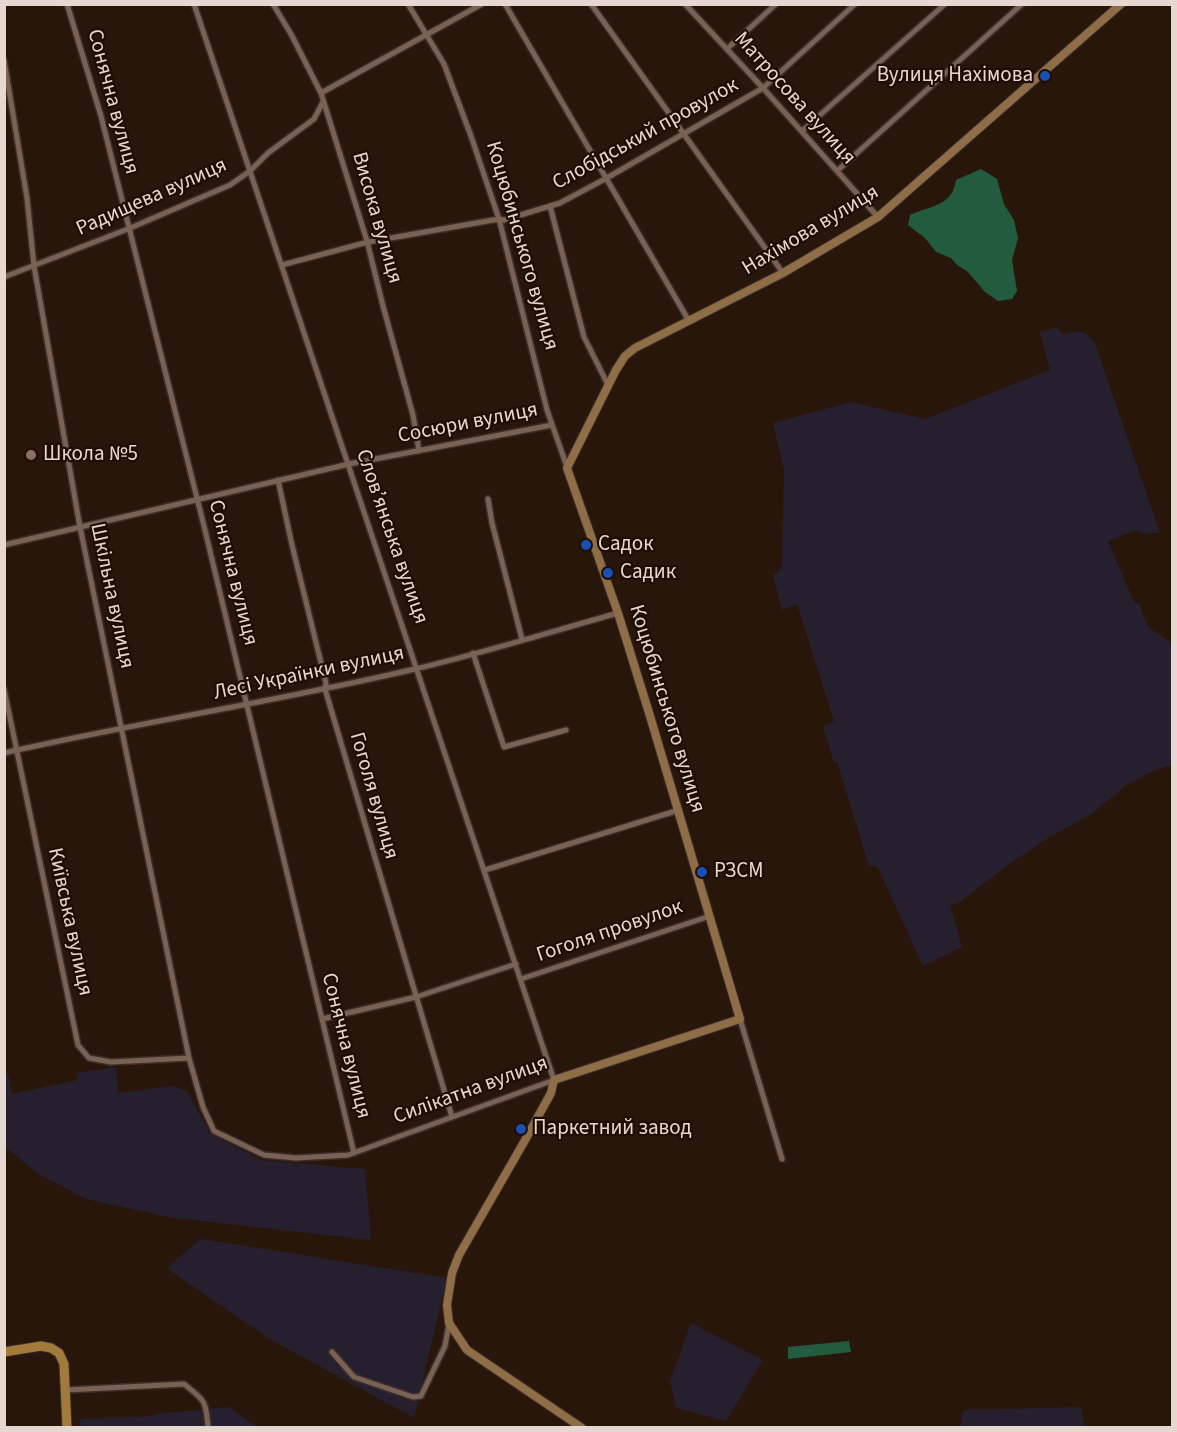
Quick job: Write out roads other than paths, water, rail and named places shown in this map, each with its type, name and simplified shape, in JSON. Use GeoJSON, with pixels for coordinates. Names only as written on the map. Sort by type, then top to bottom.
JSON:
{"type":"FeatureCollection","features":[{"type":"Feature","properties":{"kind":"main road"},"geometry":{"type":"LineString","coordinates":[[4,1352],[41,1346],[51,1348],[62,1358],[67,1428]]}},
{"type":"Feature","properties":{"kind":"street","name":"Сонячна вулиця"},"geometry":{"type":"LineString","coordinates":[[67,4],[101,116],[128,229],[184,440],[196,499],[354,1153]]}},
{"type":"Feature","properties":{"kind":"street","name":"Слов’янська вулиця"},"geometry":{"type":"LineString","coordinates":[[195,4],[554,1080]]}},
{"type":"Feature","properties":{"kind":"street","name":"Висока вулиця"},"geometry":{"type":"LineString","coordinates":[[273,4],[291,34],[324,102],[368,242],[413,415],[419,451]]}},
{"type":"Feature","properties":{"kind":"street","name":"Коцюбинського вулиця"},"geometry":{"type":"LineString","coordinates":[[408,4],[444,64],[499,219],[552,425],[618,614],[679,810],[782,1159]]}},
{"type":"Feature","properties":{"kind":"street"},"geometry":{"type":"LineString","coordinates":[[321,93],[482,4]]}},
{"type":"Feature","properties":{"kind":"street"},"geometry":{"type":"LineString","coordinates":[[505,4],[689,321]]}},
{"type":"Feature","properties":{"kind":"street"},"geometry":{"type":"LineString","coordinates":[[591,4],[783,273]]}},
{"type":"Feature","properties":{"kind":"street","name":"Матросова вулиця"},"geometry":{"type":"LineString","coordinates":[[685,4],[878,217]]}},
{"type":"Feature","properties":{"kind":"street"},"geometry":{"type":"LineString","coordinates":[[727,49],[776,4]]}},
{"type":"Feature","properties":{"kind":"street","name":"Слобідський провулок"},"geometry":{"type":"LineString","coordinates":[[282,265],[368,242],[504,220],[560,203],[763,88],[855,4]]}},
{"type":"Feature","properties":{"kind":"street"},"geometry":{"type":"LineString","coordinates":[[802,131],[945,4]]}},
{"type":"Feature","properties":{"kind":"street"},"geometry":{"type":"LineString","coordinates":[[837,171],[1022,4]]}},
{"type":"Feature","properties":{"kind":"street","name":"Нахімова вулиця"},"geometry":{"type":"LineString","coordinates":[[567,468],[624,356],[635,348],[783,273],[878,217],[1120,4]]}},
{"type":"Feature","properties":{"kind":"street","name":"Шкільна вулиця"},"geometry":{"type":"LineString","coordinates":[[4,60],[27,198],[34,266],[80,527],[189,1058],[203,1107],[214,1131]]}},
{"type":"Feature","properties":{"kind":"street","name":"Радищева вулиця"},"geometry":{"type":"LineString","coordinates":[[4,277],[128,229],[230,185],[314,119],[324,102]]}},
{"type":"Feature","properties":{"kind":"street"},"geometry":{"type":"LineString","coordinates":[[550,206],[584,337],[608,385]]}},
{"type":"Feature","properties":{"kind":"street","name":"Сосюри вулиця"},"geometry":{"type":"LineString","coordinates":[[4,544],[349,464],[552,425]]}},
{"type":"Feature","properties":{"kind":"street","name":"Гоголя вулиця"},"geometry":{"type":"LineString","coordinates":[[279,480],[292,545],[326,683],[325,689],[452,1117]]}},
{"type":"Feature","properties":{"kind":"street"},"geometry":{"type":"LineString","coordinates":[[488,499],[522,639]]}},
{"type":"Feature","properties":{"kind":"street","name":"Лесі Українки вулиця"},"geometry":{"type":"LineString","coordinates":[[4,753],[122,727],[165,721],[418,669],[618,614]]}},
{"type":"Feature","properties":{"kind":"street"},"geometry":{"type":"LineString","coordinates":[[473,653],[504,747],[566,730]]}},
{"type":"Feature","properties":{"kind":"street","name":"Київська вулиця"},"geometry":{"type":"LineString","coordinates":[[4,689],[78,1046],[89,1058],[111,1062],[189,1058]]}},
{"type":"Feature","properties":{"kind":"street"},"geometry":{"type":"LineString","coordinates":[[485,870],[679,810]]}},
{"type":"Feature","properties":{"kind":"street","name":"Гоголя провулок"},"geometry":{"type":"LineString","coordinates":[[521,979],[710,916]]}},
{"type":"Feature","properties":{"kind":"street","name":"Гоголя провулок"},"geometry":{"type":"LineString","coordinates":[[321,1019],[416,997],[516,964]]}},
{"type":"Feature","properties":{"kind":"street","name":"Силікатна вулиця"},"geometry":{"type":"LineString","coordinates":[[214,1131],[264,1155],[296,1158],[348,1155],[554,1080],[740,1019]]}},
{"type":"Feature","properties":{"kind":"street"},"geometry":{"type":"LineString","coordinates":[[332,1352],[354,1377],[413,1397],[421,1396],[445,1346],[449,1323],[447,1305],[452,1273],[459,1255],[524,1143],[551,1093],[554,1080]]}},
{"type":"Feature","properties":{"kind":"street"},"geometry":{"type":"LineString","coordinates":[[449,1323],[467,1350],[582,1428]]}},
{"type":"Feature","properties":{"kind":"street"},"geometry":{"type":"LineString","coordinates":[[66,1390],[184,1384],[207,1405],[208,1427]]}},
{"type":"Feature","properties":{"kind":"place","name":"Вулиця Нахімова"},"geometry":{"type":"Point","coordinates":[1045,76]}},
{"type":"Feature","properties":{"kind":"place","name":"Школа №5"},"geometry":{"type":"Point","coordinates":[31,455]}},
{"type":"Feature","properties":{"kind":"place","name":"Садок"},"geometry":{"type":"Point","coordinates":[586,545]}},
{"type":"Feature","properties":{"kind":"place","name":"Садик"},"geometry":{"type":"Point","coordinates":[608,573]}},
{"type":"Feature","properties":{"kind":"place","name":"РЗСМ"},"geometry":{"type":"Point","coordinates":[702,872]}},
{"type":"Feature","properties":{"kind":"place","name":"Паркетний завод"},"geometry":{"type":"Point","coordinates":[521,1129]}}]}
